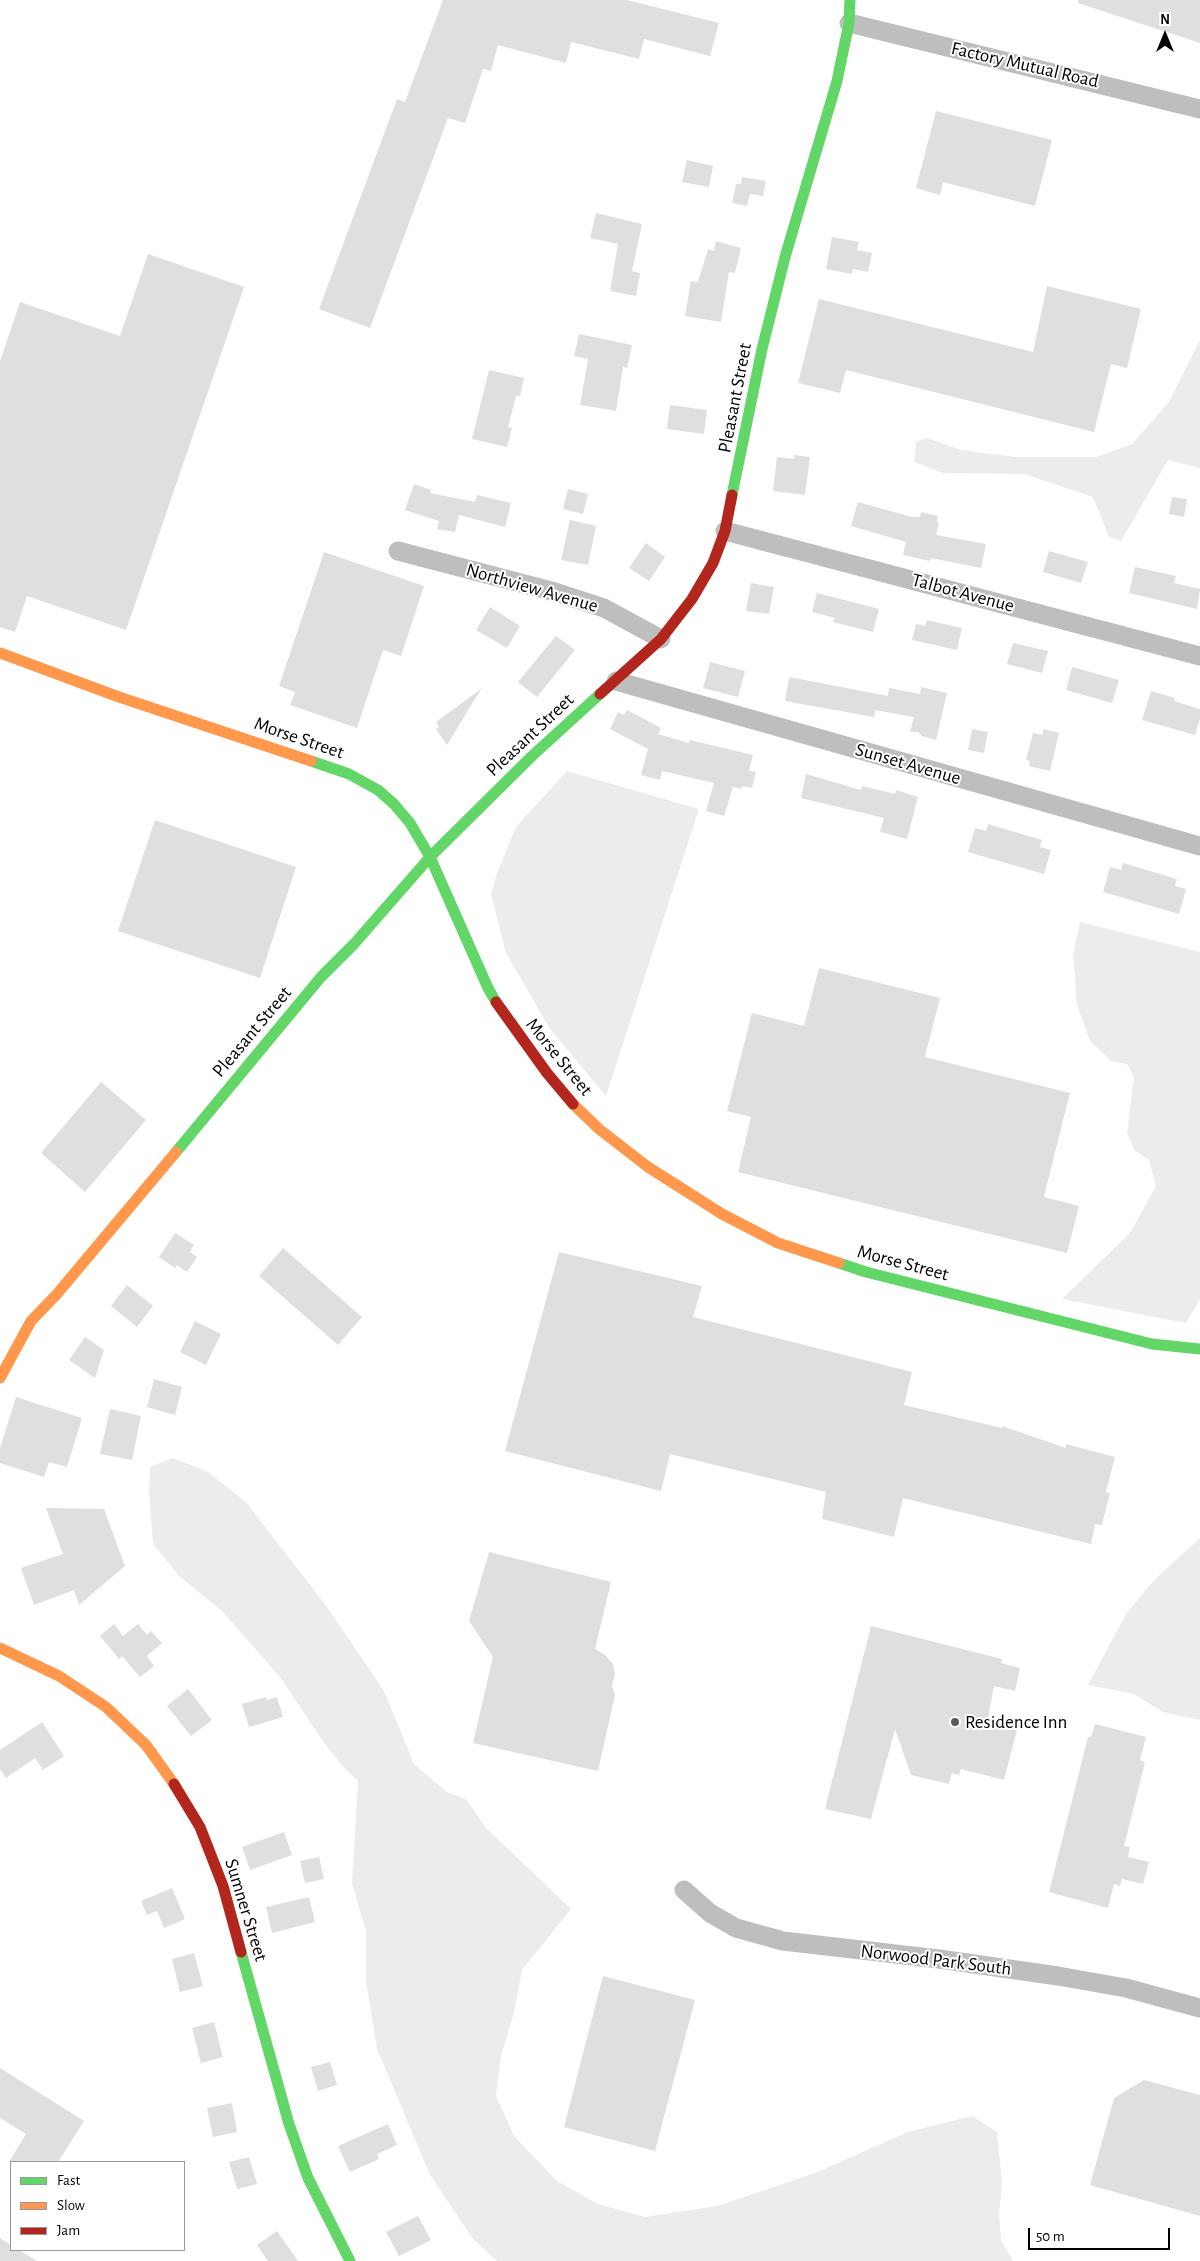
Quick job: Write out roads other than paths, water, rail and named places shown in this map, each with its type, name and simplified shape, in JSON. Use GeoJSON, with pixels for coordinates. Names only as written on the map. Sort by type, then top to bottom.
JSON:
{"type":"FeatureCollection","features":[{"type":"Feature","properties":{"kind":"street","name":"Pleasant Street"},"geometry":{"type":"LineString","coordinates":[[0,1378],[31,1321],[56,1294],[321,977],[354,944],[430,857],[550,738],[661,639],[692,599],[713,563],[725,531],[762,349],[785,257],[837,81],[849,23],[850,0]]}},
{"type":"Feature","properties":{"kind":"street","name":"Factory Mutual Road"},"geometry":{"type":"LineString","coordinates":[[849,23],[1200,109]]}},
{"type":"Feature","properties":{"kind":"street","name":"Talbot Avenue"},"geometry":{"type":"LineString","coordinates":[[725,531],[1200,656]]}},
{"type":"Feature","properties":{"kind":"street","name":"Northview Avenue"},"geometry":{"type":"LineString","coordinates":[[398,551],[555,592],[604,608],[661,639]]}},
{"type":"Feature","properties":{"kind":"street","name":"Morse Street"},"geometry":{"type":"LineString","coordinates":[[0,653],[129,700],[349,774],[378,790],[394,804],[410,823],[430,857],[488,988],[528,1050],[569,1100],[599,1129],[689,1194],[722,1214],[778,1243],[866,1272],[1152,1344],[1200,1349]]}},
{"type":"Feature","properties":{"kind":"street","name":"Sunset Avenue"},"geometry":{"type":"LineString","coordinates":[[616,681],[1200,846]]}},
{"type":"Feature","properties":{"kind":"street","name":"Sumner Street"},"geometry":{"type":"LineString","coordinates":[[0,1648],[59,1676],[106,1707],[146,1745],[170,1777],[200,1827],[223,1886],[289,2124],[308,2178],[350,2261]]}},
{"type":"Feature","properties":{"kind":"street","name":"Norwood Park South"},"geometry":{"type":"LineString","coordinates":[[684,1890],[710,1913],[736,1928],[783,1941],[939,1959],[1058,1976],[1126,1988],[1200,2008]]}},
{"type":"Feature","properties":{"kind":"place","name":"Residence Inn"},"geometry":{"type":"Point","coordinates":[955,1722]}}]}
